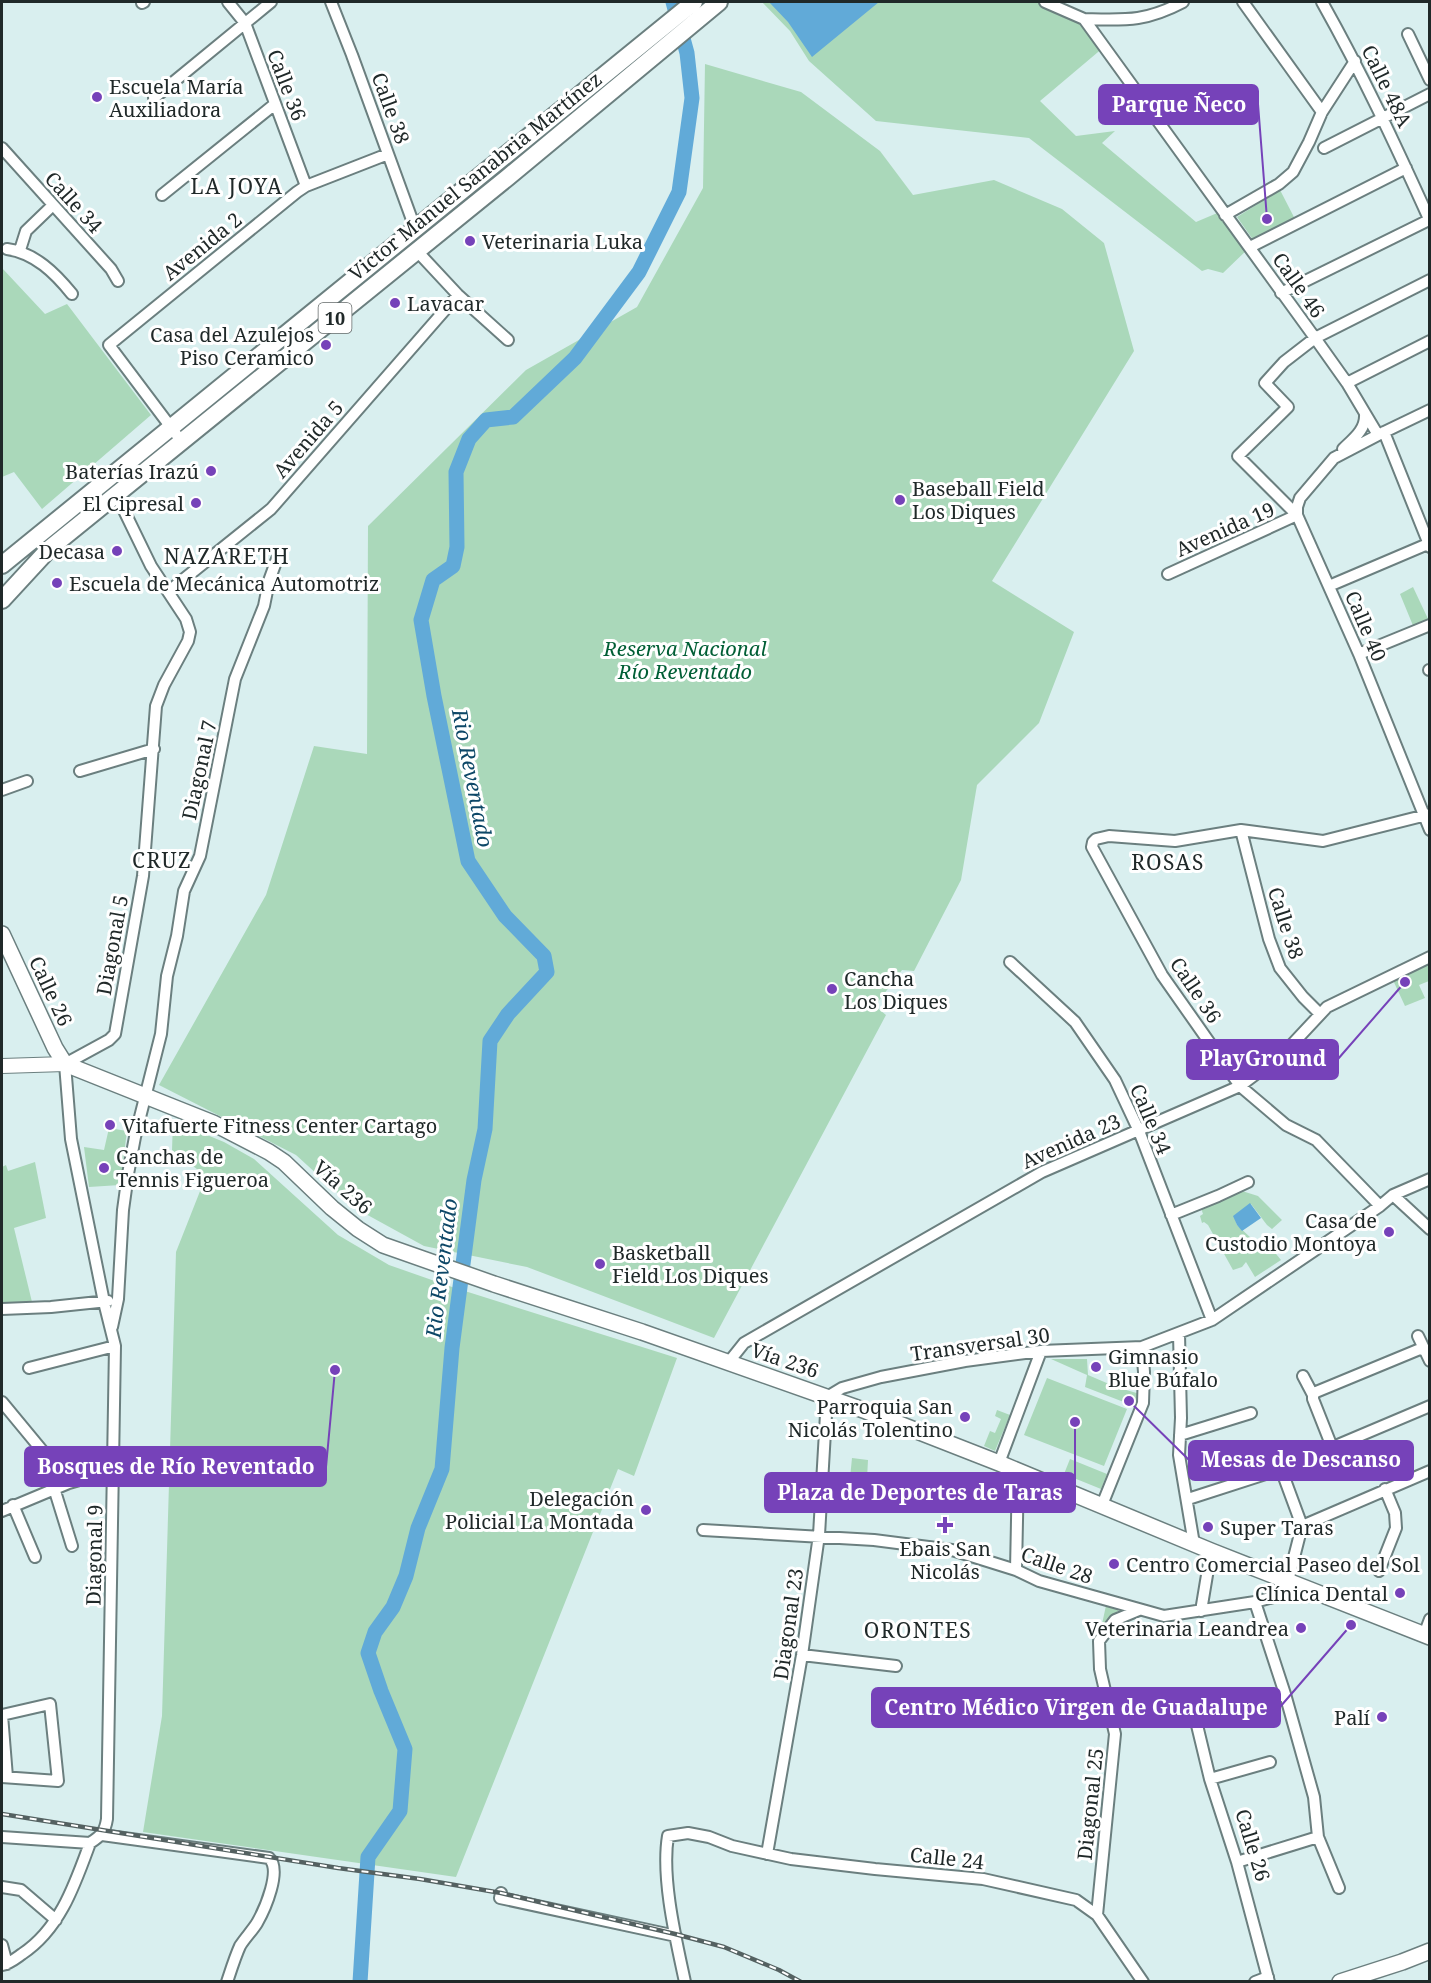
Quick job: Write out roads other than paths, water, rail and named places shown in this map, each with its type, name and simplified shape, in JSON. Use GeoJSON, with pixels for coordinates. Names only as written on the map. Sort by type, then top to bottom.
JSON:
{"type":"FeatureCollection","features":[{"type":"Feature","properties":{"kind":"main road","name":"10"},"geometry":{"type":"LineString","coordinates":[[668,33],[694,2]]}},
{"type":"Feature","properties":{"kind":"main road","name":"10"},"geometry":{"type":"LineString","coordinates":[[668,33],[719,2]]}},
{"type":"Feature","properties":{"kind":"main road","name":"Victor Manuel Sanabria Martínez"},"geometry":{"type":"LineString","coordinates":[[2,565],[544,123],[668,33]]}},
{"type":"Feature","properties":{"kind":"main road","name":"Victor Manuel Sanabria Martínez"},"geometry":{"type":"LineString","coordinates":[[2,600],[49,549],[507,178],[668,33]]}},
{"type":"Feature","properties":{"kind":"main road"},"geometry":{"type":"LineString","coordinates":[[507,178],[506,171],[509,165],[517,155],[543,134],[546,127],[544,123]]}},
{"type":"Feature","properties":{"kind":"main road"},"geometry":{"type":"LineString","coordinates":[[184,417],[188,437]]}},
{"type":"Feature","properties":{"kind":"main road","name":"Calle 26"},"geometry":{"type":"LineString","coordinates":[[2,934],[55,1048],[65,1064]]}},
{"type":"Feature","properties":{"kind":"main road","name":"Vía 236"},"geometry":{"type":"LineString","coordinates":[[65,1064],[213,1123],[269,1152],[284,1162],[332,1208],[383,1245],[827,1396],[1427,1636]]}},
{"type":"Feature","properties":{"kind":"main road"},"geometry":{"type":"LineString","coordinates":[[1340,1982],[1373,1977],[1430,1951]]}},
{"type":"Feature","properties":{"kind":"street","name":"Calle 36"},"geometry":{"type":"LineString","coordinates":[[228,2],[245,23],[306,186]]}},
{"type":"Feature","properties":{"kind":"street"},"geometry":{"type":"LineString","coordinates":[[154,98],[271,2]]}},
{"type":"Feature","properties":{"kind":"street","name":"Calle 38"},"geometry":{"type":"LineString","coordinates":[[331,2],[415,228]]}},
{"type":"Feature","properties":{"kind":"street"},"geometry":{"type":"LineString","coordinates":[[1045,2],[1084,19],[1130,21],[1153,15],[1184,2]]}},
{"type":"Feature","properties":{"kind":"street"},"geometry":{"type":"LineString","coordinates":[[1243,2],[1322,112]]}},
{"type":"Feature","properties":{"kind":"street","name":"Calle 48A"},"geometry":{"type":"LineString","coordinates":[[1322,2],[1383,118],[1429,220]]}},
{"type":"Feature","properties":{"kind":"street","name":"Calle 46"},"geometry":{"type":"LineString","coordinates":[[1084,19],[1250,247],[1347,383],[1365,414],[1381,433],[1429,544]]}},
{"type":"Feature","properties":{"kind":"street"},"geometry":{"type":"LineString","coordinates":[[1408,34],[1430,80]]}},
{"type":"Feature","properties":{"kind":"street"},"geometry":{"type":"LineString","coordinates":[[1225,215],[1279,183],[1293,171],[1322,112],[1355,61]]}},
{"type":"Feature","properties":{"kind":"street"},"geometry":{"type":"LineString","coordinates":[[1324,148],[1430,94]]}},
{"type":"Feature","properties":{"kind":"street"},"geometry":{"type":"LineString","coordinates":[[162,195],[275,104]]}},
{"type":"Feature","properties":{"kind":"street","name":"Calle 34"},"geometry":{"type":"LineString","coordinates":[[2,148],[111,269],[118,281]]}},
{"type":"Feature","properties":{"kind":"street","name":"Avenida 2"},"geometry":{"type":"LineString","coordinates":[[170,428],[109,345],[306,186],[388,154]]}},
{"type":"Feature","properties":{"kind":"street"},"geometry":{"type":"LineString","coordinates":[[1250,247],[1406,168]]}},
{"type":"Feature","properties":{"kind":"street"},"geometry":{"type":"LineString","coordinates":[[20,250],[26,231],[53,205]]}},
{"type":"Feature","properties":{"kind":"street"},"geometry":{"type":"LineString","coordinates":[[1281,293],[1429,220]]}},
{"type":"Feature","properties":{"kind":"street"},"geometry":{"type":"LineString","coordinates":[[7,249],[20,250],[49,269],[72,294]]}},
{"type":"Feature","properties":{"kind":"street"},"geometry":{"type":"LineString","coordinates":[[417,251],[458,295],[508,340]]}},
{"type":"Feature","properties":{"kind":"street"},"geometry":{"type":"LineString","coordinates":[[1315,338],[1430,280]]}},
{"type":"Feature","properties":{"kind":"street","name":"Avenida 5"},"geometry":{"type":"LineString","coordinates":[[169,591],[271,509],[458,295]]}},
{"type":"Feature","properties":{"kind":"street","name":"Calle 40"},"geometry":{"type":"LineString","coordinates":[[1315,338],[1284,362],[1265,383],[1288,407],[1238,456],[1297,515],[1427,815],[1430,830]]}},
{"type":"Feature","properties":{"kind":"street"},"geometry":{"type":"LineString","coordinates":[[1347,383],[1430,341]]}},
{"type":"Feature","properties":{"kind":"street","name":"Avenida 19"},"geometry":{"type":"LineString","coordinates":[[1335,458],[1430,410]]}},
{"type":"Feature","properties":{"kind":"street","name":"Avenida 19"},"geometry":{"type":"LineString","coordinates":[[1168,574],[1297,515],[1300,498],[1363,429],[1365,414]]}},
{"type":"Feature","properties":{"kind":"street"},"geometry":{"type":"LineString","coordinates":[[170,428],[188,437]]}},
{"type":"Feature","properties":{"kind":"street"},"geometry":{"type":"LineString","coordinates":[[116,494],[151,566],[169,591]]}},
{"type":"Feature","properties":{"kind":"street"},"geometry":{"type":"LineString","coordinates":[[1329,586],[1429,544]]}},
{"type":"Feature","properties":{"kind":"street","name":"Diagonal 7"},"geometry":{"type":"LineString","coordinates":[[112,1330],[118,1299],[123,1210],[135,1137],[161,1034],[167,976],[177,936],[184,891],[200,856],[235,680],[264,606],[269,581],[277,560]]}},
{"type":"Feature","properties":{"kind":"street","name":"Diagonal 5"},"geometry":{"type":"LineString","coordinates":[[65,1064],[109,1040],[115,1034],[143,876],[156,706],[188,641],[190,632],[186,619],[169,591]]}},
{"type":"Feature","properties":{"kind":"street"},"geometry":{"type":"LineString","coordinates":[[1359,654],[1430,625]]}},
{"type":"Feature","properties":{"kind":"street"},"geometry":{"type":"LineString","coordinates":[[80,771],[154,749]]}},
{"type":"Feature","properties":{"kind":"street"},"geometry":{"type":"LineString","coordinates":[[2,790],[27,781]]}},
{"type":"Feature","properties":{"kind":"street"},"geometry":{"type":"LineString","coordinates":[[1241,830],[1323,841],[1427,815]]}},
{"type":"Feature","properties":{"kind":"street","name":"Calle 36"},"geometry":{"type":"LineString","coordinates":[[1241,830],[1175,841],[1109,836],[1096,839],[1092,847],[1162,975],[1240,1086],[1286,1125],[1316,1140],[1380,1206]]}},
{"type":"Feature","properties":{"kind":"street","name":"Calle 38"},"geometry":{"type":"LineString","coordinates":[[1241,830],[1269,939],[1280,969],[1320,1014]]}},
{"type":"Feature","properties":{"kind":"street","name":"Avenida 23"},"geometry":{"type":"LineString","coordinates":[[728,1363],[744,1343],[1042,1172],[1240,1086],[1284,1053],[1327,1007],[1430,957]]}},
{"type":"Feature","properties":{"kind":"street","name":"Calle 34"},"geometry":{"type":"LineString","coordinates":[[1010,962],[1075,1022],[1115,1080],[1139,1131],[1212,1320]]}},
{"type":"Feature","properties":{"kind":"street"},"geometry":{"type":"LineString","coordinates":[[2,1066],[65,1064]]}},
{"type":"Feature","properties":{"kind":"street","name":"Diagonal 9"},"geometry":{"type":"LineString","coordinates":[[65,1064],[71,1139],[115,1346],[107,1819],[102,1835]]}},
{"type":"Feature","properties":{"kind":"street","name":"Transversal 30"},"geometry":{"type":"LineString","coordinates":[[827,1396],[842,1388],[881,1377],[965,1361],[1041,1351],[1142,1347],[1179,1334],[1212,1320],[1393,1195],[1430,1179]]}},
{"type":"Feature","properties":{"kind":"street"},"geometry":{"type":"LineString","coordinates":[[1171,1215],[1248,1182]]}},
{"type":"Feature","properties":{"kind":"street"},"geometry":{"type":"LineString","coordinates":[[1393,1195],[1430,1229]]}},
{"type":"Feature","properties":{"kind":"street"},"geometry":{"type":"LineString","coordinates":[[2,1309],[51,1307],[118,1299]]}},
{"type":"Feature","properties":{"kind":"street"},"geometry":{"type":"LineString","coordinates":[[1179,1334],[1179,1455],[1194,1544]]}},
{"type":"Feature","properties":{"kind":"street"},"geometry":{"type":"LineString","coordinates":[[1418,1336],[1430,1361]]}},
{"type":"Feature","properties":{"kind":"street"},"geometry":{"type":"LineString","coordinates":[[29,1368],[115,1346]]}},
{"type":"Feature","properties":{"kind":"street"},"geometry":{"type":"LineString","coordinates":[[1102,1505],[1143,1403],[1142,1347]]}},
{"type":"Feature","properties":{"kind":"street"},"geometry":{"type":"LineString","coordinates":[[1313,1395],[1420,1349],[1424,1350]]}},
{"type":"Feature","properties":{"kind":"street"},"geometry":{"type":"LineString","coordinates":[[999,1463],[1041,1351]]}},
{"type":"Feature","properties":{"kind":"street"},"geometry":{"type":"LineString","coordinates":[[1304,1376],[1332,1447]]}},
{"type":"Feature","properties":{"kind":"street","name":"Diagonal 23"},"geometry":{"type":"LineString","coordinates":[[768,1854],[802,1655],[819,1535],[827,1396]]}},
{"type":"Feature","properties":{"kind":"street"},"geometry":{"type":"LineString","coordinates":[[2,1402],[69,1483]]}},
{"type":"Feature","properties":{"kind":"street"},"geometry":{"type":"LineString","coordinates":[[1188,1499],[1281,1469],[1430,1407]]}},
{"type":"Feature","properties":{"kind":"street"},"geometry":{"type":"LineString","coordinates":[[1180,1435],[1251,1413]]}},
{"type":"Feature","properties":{"kind":"street"},"geometry":{"type":"LineString","coordinates":[[1281,1469],[1302,1526],[1288,1581]]}},
{"type":"Feature","properties":{"kind":"street"},"geometry":{"type":"LineString","coordinates":[[2,1511],[54,1488],[114,1470]]}},
{"type":"Feature","properties":{"kind":"street"},"geometry":{"type":"LineString","coordinates":[[1016,1570],[1018,1471]]}},
{"type":"Feature","properties":{"kind":"street"},"geometry":{"type":"LineString","coordinates":[[1302,1526],[1430,1471]]}},
{"type":"Feature","properties":{"kind":"street"},"geometry":{"type":"LineString","coordinates":[[54,1488],[72,1546]]}},
{"type":"Feature","properties":{"kind":"street"},"geometry":{"type":"LineString","coordinates":[[1379,1571],[1396,1528],[1395,1513],[1385,1489]]}},
{"type":"Feature","properties":{"kind":"street"},"geometry":{"type":"LineString","coordinates":[[13,1505],[35,1557]]}},
{"type":"Feature","properties":{"kind":"street","name":"Calle 28"},"geometry":{"type":"LineString","coordinates":[[703,1530],[819,1535],[952,1550],[1016,1570],[1039,1581],[1164,1616],[1256,1602],[1277,1596],[1288,1581]]}},
{"type":"Feature","properties":{"kind":"street"},"geometry":{"type":"LineString","coordinates":[[1201,1611],[1211,1551]]}},
{"type":"Feature","properties":{"kind":"street"},"geometry":{"type":"LineString","coordinates":[[1256,1602],[1314,1797],[1318,1837],[1339,1888]]}},
{"type":"Feature","properties":{"kind":"street","name":"Diagonal 25"},"geometry":{"type":"LineString","coordinates":[[1097,1915],[1115,1734],[1100,1669],[1099,1641],[1115,1620],[1139,1610]]}},
{"type":"Feature","properties":{"kind":"street"},"geometry":{"type":"LineString","coordinates":[[1427,1636],[1430,1619]]}},
{"type":"Feature","properties":{"kind":"street"},"geometry":{"type":"LineString","coordinates":[[802,1655],[896,1666]]}},
{"type":"Feature","properties":{"kind":"street","name":"Calle 26"},"geometry":{"type":"LineString","coordinates":[[1268,1979],[1237,1862],[1210,1779],[1196,1720],[1285,1694]]}},
{"type":"Feature","properties":{"kind":"street"},"geometry":{"type":"LineString","coordinates":[[50,1704],[58,1781],[4,1777],[2,1715],[50,1704]]}},
{"type":"Feature","properties":{"kind":"street"},"geometry":{"type":"LineString","coordinates":[[1210,1779],[1270,1762]]}},
{"type":"Feature","properties":{"kind":"street","name":"Calle 24"},"geometry":{"type":"LineString","coordinates":[[676,1936],[667,1879],[668,1836],[688,1833],[709,1837],[732,1846],[791,1859],[983,1879],[1076,1899],[1097,1915],[1143,1982]]}},
{"type":"Feature","properties":{"kind":"street"},"geometry":{"type":"LineString","coordinates":[[2,1946],[4,1965],[35,1945],[56,1920],[77,1878],[90,1843],[102,1835],[268,1858],[272,1861],[275,1870],[267,1904],[241,1945],[227,1982]]}},
{"type":"Feature","properties":{"kind":"street"},"geometry":{"type":"LineString","coordinates":[[2,1837],[90,1843]]}},
{"type":"Feature","properties":{"kind":"street"},"geometry":{"type":"LineString","coordinates":[[1237,1862],[1318,1837]]}},
{"type":"Feature","properties":{"kind":"street"},"geometry":{"type":"LineString","coordinates":[[2,1887],[21,1890],[56,1920]]}},
{"type":"Feature","properties":{"kind":"street"},"geometry":{"type":"LineString","coordinates":[[501,1893],[500,1898],[676,1936],[685,1982]]}},
{"type":"Feature","properties":{"kind":"street"},"geometry":{"type":"LineString","coordinates":[[1255,1982],[1268,1979]]}},
{"type":"Feature","properties":{"kind":"water"},"geometry":{"type":"Polygon","coordinates":[[[769,2],[879,2],[812,57],[788,22],[769,2]]]}},
{"type":"Feature","properties":{"kind":"water"},"geometry":{"type":"Polygon","coordinates":[[[1250,1203],[1261,1218],[1242,1231],[1233,1216],[1250,1203]]]}},
{"type":"Feature","properties":{"kind":"waterway","name":"Rio Reventado"},"geometry":{"type":"LineString","coordinates":[[360,1982],[368,1857],[400,1811],[405,1749],[368,1653],[375,1632],[393,1607],[406,1576],[418,1528],[442,1469],[452,1348],[474,1180],[485,1129],[490,1041],[508,1014],[547,972],[544,956],[505,916],[468,861],[421,620],[433,580],[453,566],[457,547],[456,472],[469,439],[486,420],[513,417],[575,358],[639,272],[679,192],[692,98],[687,53],[673,2]]}},
{"type":"Feature","properties":{"kind":"railway"},"geometry":{"type":"LineString","coordinates":[[2,1814],[501,1893],[724,1947],[779,1970],[801,1982]]}},
{"type":"Feature","properties":{"kind":"place","name":"Escuela María Auxiliadora"},"geometry":{"type":"Point","coordinates":[97,97]}},
{"type":"Feature","properties":{"kind":"place","name":"Parque Ñeco"},"geometry":{"type":"Point","coordinates":[1267,219]}},
{"type":"Feature","properties":{"kind":"place","name":"Veterinaria Luka"},"geometry":{"type":"Point","coordinates":[470,241]}},
{"type":"Feature","properties":{"kind":"place","name":"Lavacar"},"geometry":{"type":"Point","coordinates":[395,303]}},
{"type":"Feature","properties":{"kind":"place","name":"Casa del Azulejos Piso Ceramico"},"geometry":{"type":"Point","coordinates":[326,345]}},
{"type":"Feature","properties":{"kind":"place","name":"Baterías Irazú"},"geometry":{"type":"Point","coordinates":[211,471]}},
{"type":"Feature","properties":{"kind":"place","name":"Baseball Field Los Diques"},"geometry":{"type":"Point","coordinates":[900,500]}},
{"type":"Feature","properties":{"kind":"place","name":"El Cipresal"},"geometry":{"type":"Point","coordinates":[196,503]}},
{"type":"Feature","properties":{"kind":"place","name":"Decasa"},"geometry":{"type":"Point","coordinates":[117,551]}},
{"type":"Feature","properties":{"kind":"place","name":"Escuela de Mecánica Automotriz"},"geometry":{"type":"Point","coordinates":[57,583]}},
{"type":"Feature","properties":{"kind":"place","name":"PlayGround"},"geometry":{"type":"Point","coordinates":[1405,982]}},
{"type":"Feature","properties":{"kind":"place","name":"Cancha Los Diques"},"geometry":{"type":"Point","coordinates":[832,989]}},
{"type":"Feature","properties":{"kind":"place","name":"Vitafuerte Fitness Center Cartago"},"geometry":{"type":"Point","coordinates":[110,1125]}},
{"type":"Feature","properties":{"kind":"place","name":"Canchas de Tennis Figueroa"},"geometry":{"type":"Point","coordinates":[104,1168]}},
{"type":"Feature","properties":{"kind":"place","name":"Casa de Custodio Montoya"},"geometry":{"type":"Point","coordinates":[1389,1232]}},
{"type":"Feature","properties":{"kind":"place","name":"Basketball Field Los Diques"},"geometry":{"type":"Point","coordinates":[600,1264]}},
{"type":"Feature","properties":{"kind":"place","name":"Gimnasio Blue Búfalo"},"geometry":{"type":"Point","coordinates":[1096,1367]}},
{"type":"Feature","properties":{"kind":"place","name":"Bosques de Río Reventado"},"geometry":{"type":"Point","coordinates":[335,1370]}},
{"type":"Feature","properties":{"kind":"place","name":"Mesas de Descanso"},"geometry":{"type":"Point","coordinates":[1129,1401]}},
{"type":"Feature","properties":{"kind":"place","name":"Parroquia San Nicolás Tolentino"},"geometry":{"type":"Point","coordinates":[965,1417]}},
{"type":"Feature","properties":{"kind":"place","name":"Plaza de Deportes de Taras"},"geometry":{"type":"Point","coordinates":[1075,1422]}},
{"type":"Feature","properties":{"kind":"place","name":"Delegación Policial La Montada"},"geometry":{"type":"Point","coordinates":[646,1510]}},
{"type":"Feature","properties":{"kind":"place","name":"Ebais San Nicolás"},"geometry":{"type":"Point","coordinates":[945,1525]}},
{"type":"Feature","properties":{"kind":"place","name":"Super Taras"},"geometry":{"type":"Point","coordinates":[1208,1527]}},
{"type":"Feature","properties":{"kind":"place","name":"Centro Comercial Paseo del Sol"},"geometry":{"type":"Point","coordinates":[1114,1564]}},
{"type":"Feature","properties":{"kind":"place","name":"Clínica Dental"},"geometry":{"type":"Point","coordinates":[1400,1593]}},
{"type":"Feature","properties":{"kind":"place","name":"Centro Médico Virgen de Guadalupe"},"geometry":{"type":"Point","coordinates":[1351,1625]}},
{"type":"Feature","properties":{"kind":"place","name":"Veterinaria Leandrea"},"geometry":{"type":"Point","coordinates":[1301,1628]}},
{"type":"Feature","properties":{"kind":"place","name":"Palí"},"geometry":{"type":"Point","coordinates":[1382,1717]}},
{"type":"Feature","properties":{"kind":"district","name":"LA JOYA"},"geometry":{"type":"Point","coordinates":[237,186]}},
{"type":"Feature","properties":{"kind":"district","name":"NAZARETH"},"geometry":{"type":"Point","coordinates":[227,556]}},
{"type":"Feature","properties":{"kind":"district","name":"CRUZ"},"geometry":{"type":"Point","coordinates":[162,860]}},
{"type":"Feature","properties":{"kind":"district","name":"ROSAS"},"geometry":{"type":"Point","coordinates":[1168,862]}},
{"type":"Feature","properties":{"kind":"district","name":"ORONTES"},"geometry":{"type":"Point","coordinates":[918,1630]}},
{"type":"Feature","properties":{"kind":"park label","name":"Reserva Nacional Río Reventado"},"geometry":{"type":"Point","coordinates":[685,660]}}]}
